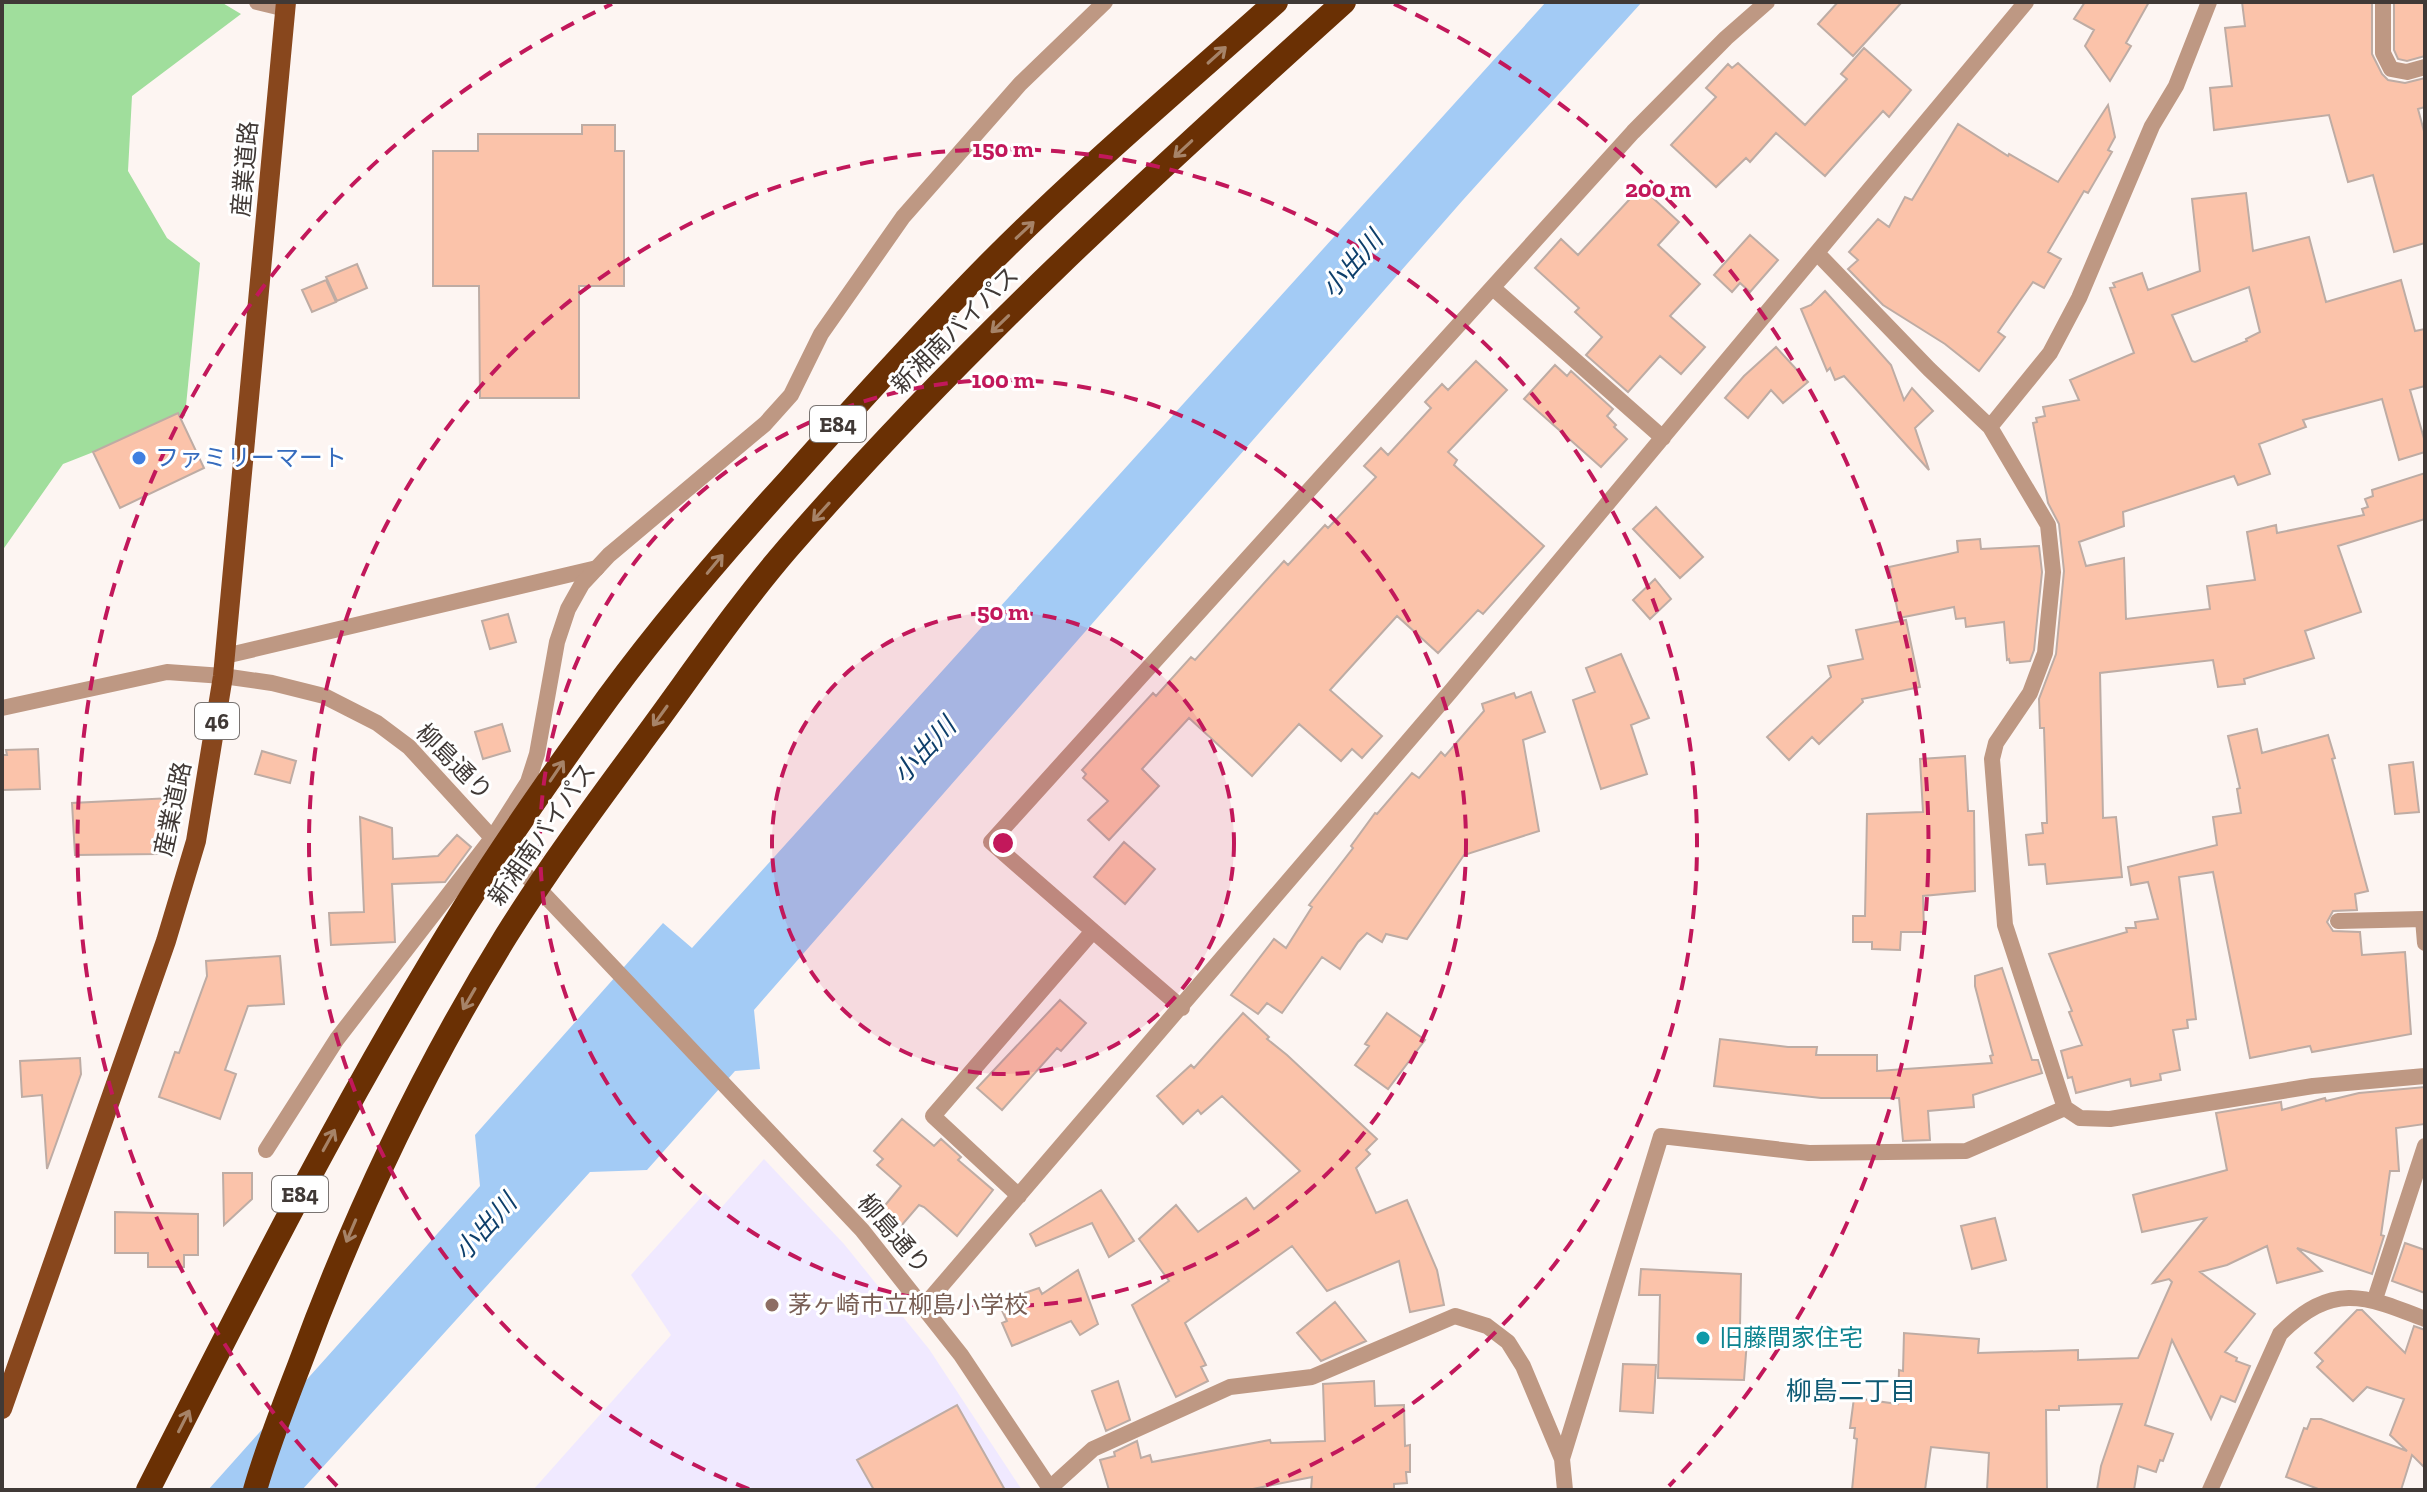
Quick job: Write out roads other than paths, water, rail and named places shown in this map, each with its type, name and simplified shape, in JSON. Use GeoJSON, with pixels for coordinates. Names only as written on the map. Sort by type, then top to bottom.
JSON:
{"type":"FeatureCollection","features":[{"type":"Feature","properties":{"kind":"highway","name":"新湘南バイパス"},"geometry":{"type":"LineString","coordinates":[[148,1490],[310,1175],[382,1045],[466,905],[593,719],[664,625],[861,399],[992,261],[1120,141],[1276,2]]}},
{"type":"Feature","properties":{"kind":"highway","name":"新湘南バイパス"},"geometry":{"type":"LineString","coordinates":[[255,1490],[318,1315],[366,1197],[444,1042],[508,932],[598,801],[786,551],[925,398],[1116,211],[1344,2]]}},
{"type":"Feature","properties":{"kind":"main road","name":"産業道路"},"geometry":{"type":"LineString","coordinates":[[2,1409],[166,941],[196,841],[224,666],[286,5]]}},
{"type":"Feature","properties":{"kind":"street"},"geometry":{"type":"LineString","coordinates":[[257,2],[286,5]]}},
{"type":"Feature","properties":{"kind":"street"},"geometry":{"type":"LineString","coordinates":[[266,1150],[337,1039],[493,837],[528,782],[537,754],[557,642],[568,609],[582,584],[765,424],[791,395],[821,334],[903,217],[1020,84],[1105,2]]}},
{"type":"Feature","properties":{"kind":"street"},"geometry":{"type":"LineString","coordinates":[[1182,1008],[991,842],[1633,132],[1726,38],[1767,2]]}},
{"type":"Feature","properties":{"kind":"street"},"geometry":{"type":"LineString","coordinates":[[924,1306],[1182,1008],[2026,2]]}},
{"type":"Feature","properties":{"kind":"street"},"geometry":{"type":"LineString","coordinates":[[1990,427],[2050,353],[2079,298],[2152,126],[2176,86],[2209,2]]}},
{"type":"Feature","properties":{"kind":"street"},"geometry":{"type":"LineString","coordinates":[[2383,2],[2383,53],[2391,69],[2407,72],[2425,67]]}},
{"type":"Feature","properties":{"kind":"street"},"geometry":{"type":"LineString","coordinates":[[1817,253],[1990,427],[2048,525],[2053,572],[2045,653],[2030,693],[1996,743],[1992,759],[2005,925],[2065,1108],[2080,1118],[2110,1119],[2313,1086],[2425,1076]]}},
{"type":"Feature","properties":{"kind":"street"},"geometry":{"type":"LineString","coordinates":[[1493,288],[1663,438]]}},
{"type":"Feature","properties":{"kind":"street"},"geometry":{"type":"LineString","coordinates":[[2,708],[167,672],[224,666],[597,568]]}},
{"type":"Feature","properties":{"kind":"street","name":"柳島通り"},"geometry":{"type":"LineString","coordinates":[[224,666],[272,683],[324,696],[377,723],[409,747],[537,887],[862,1230],[961,1355],[1050,1489]]}},
{"type":"Feature","properties":{"kind":"street"},"geometry":{"type":"LineString","coordinates":[[2338,921],[2423,919],[2425,943]]}},
{"type":"Feature","properties":{"kind":"street"},"geometry":{"type":"LineString","coordinates":[[1019,1196],[933,1116],[1093,931]]}},
{"type":"Feature","properties":{"kind":"street"},"geometry":{"type":"LineString","coordinates":[[1562,1459],[1661,1136],[1809,1153],[1966,1151],[2065,1108]]}},
{"type":"Feature","properties":{"kind":"street"},"geometry":{"type":"LineString","coordinates":[[2375,1299],[2425,1146]]}},
{"type":"Feature","properties":{"kind":"street"},"geometry":{"type":"LineString","coordinates":[[2210,1490],[2280,1334],[2295,1320],[2320,1304],[2347,1296],[2375,1299],[2425,1319]]}},
{"type":"Feature","properties":{"kind":"street"},"geometry":{"type":"LineString","coordinates":[[1050,1489],[1093,1449],[1230,1387],[1312,1377],[1455,1316],[1487,1326],[1508,1342],[1523,1366],[1562,1459],[1565,1490]]}},
{"type":"Feature","properties":{"kind":"water","name":"小出川"},"geometry":{"type":"Polygon","coordinates":[[[1546,2],[1642,2],[1463,200],[754,1010],[760,1069],[735,1071],[647,1170],[590,1172],[302,1490],[208,1490],[480,1186],[475,1135],[663,923],[692,948],[1546,2]]]}},
{"type":"Feature","properties":{"kind":"place","name":"ファミリーマート"},"geometry":{"type":"Point","coordinates":[139,458]}},
{"type":"Feature","properties":{"kind":"place","name":"茅ヶ崎市立柳島小学校"},"geometry":{"type":"Point","coordinates":[772,1305]}},
{"type":"Feature","properties":{"kind":"place","name":"旧藤間家住宅"},"geometry":{"type":"Point","coordinates":[1703,1338]}},
{"type":"Feature","properties":{"kind":"district","name":"柳島二丁目"},"geometry":{"type":"Point","coordinates":[1851,1391]}}]}
